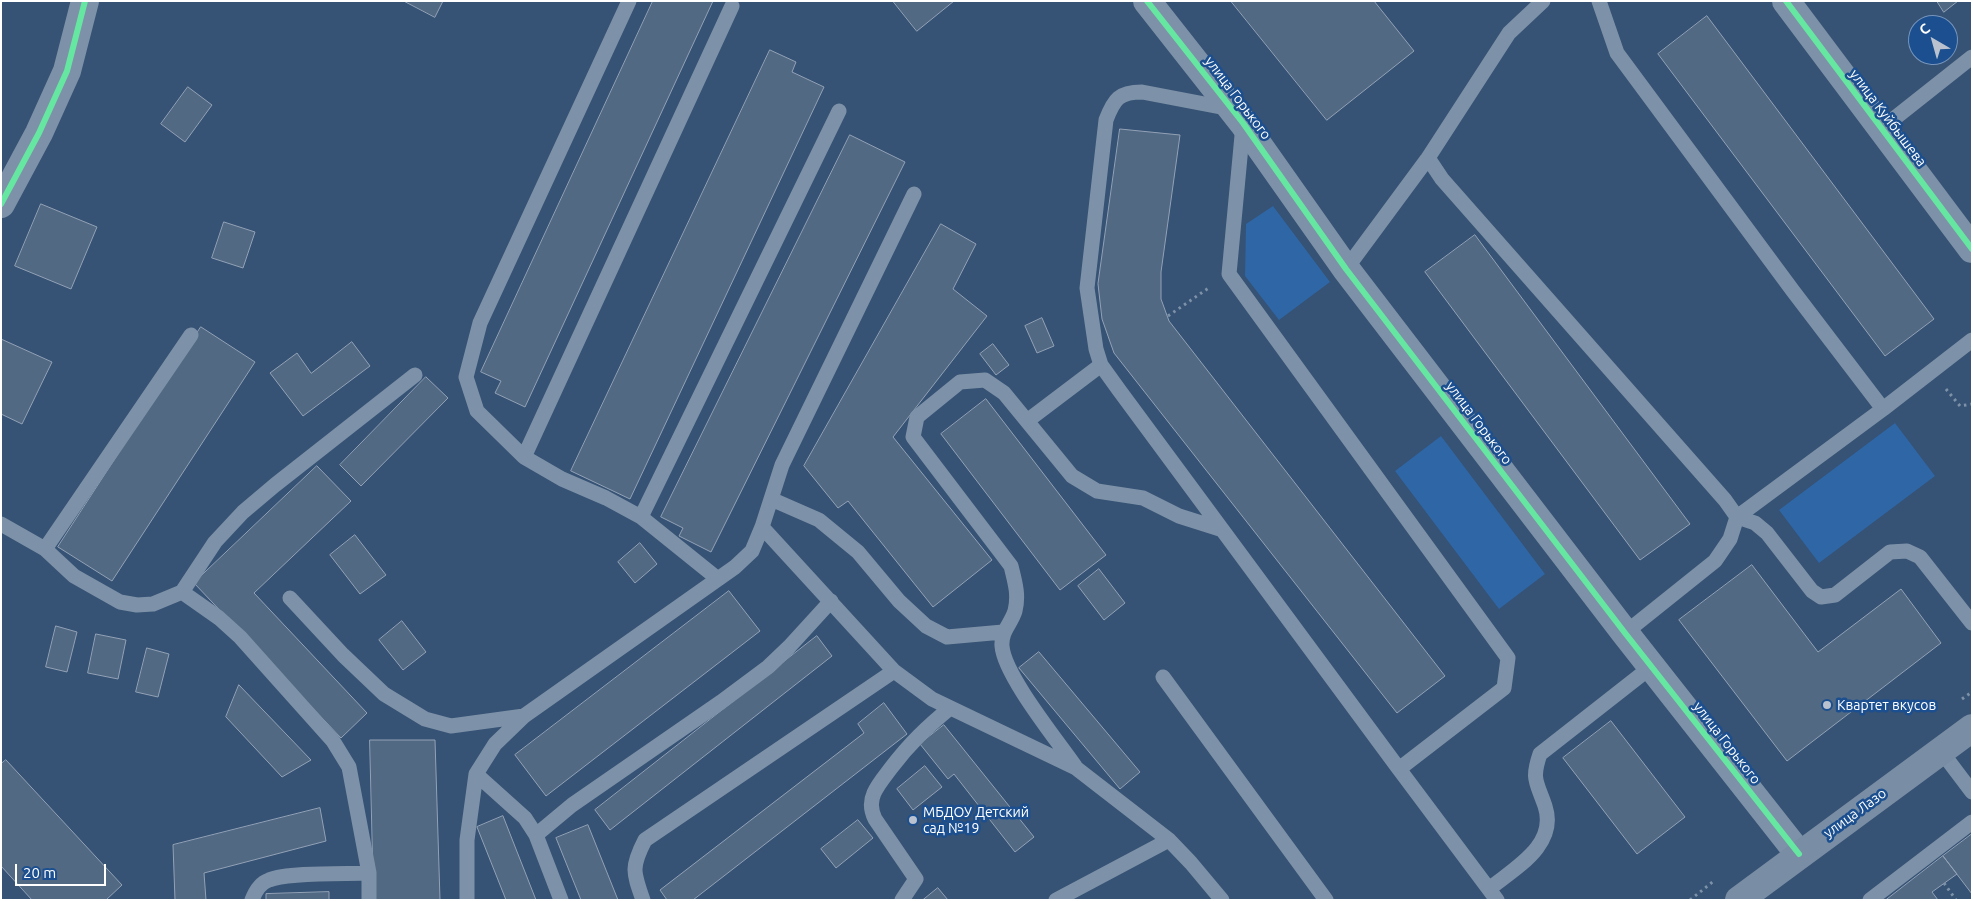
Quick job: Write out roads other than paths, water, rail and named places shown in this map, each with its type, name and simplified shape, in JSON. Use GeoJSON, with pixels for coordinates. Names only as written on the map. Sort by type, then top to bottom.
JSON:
{"type":"FeatureCollection","features":[{"type":"Feature","properties":{"kind":"main road","name":"улица Лазо"},"geometry":{"type":"LineString","coordinates":[[1740,900],[1799,854],[1972,728]]}},
{"type":"Feature","properties":{"kind":"street"},"geometry":{"type":"LineString","coordinates":[[1,204],[39,133],[66,71],[84,1]]}},
{"type":"Feature","properties":{"kind":"street","name":"улица Горького"},"geometry":{"type":"LineString","coordinates":[[1147,1],[1238,116],[1346,269],[1651,667],[1799,854]]}},
{"type":"Feature","properties":{"kind":"street","name":"улица Куйбышева"},"geometry":{"type":"LineString","coordinates":[[1786,1],[1972,249]]}},
{"type":"Feature","properties":{"kind":"lane"},"geometry":{"type":"LineString","coordinates":[[630,1],[480,323],[466,377],[477,411],[524,457],[562,479],[606,498],[641,518],[718,579]]}},
{"type":"Feature","properties":{"kind":"lane"},"geometry":{"type":"LineString","coordinates":[[1346,269],[1428,158],[1509,33],[1543,1]]}},
{"type":"Feature","properties":{"kind":"lane"},"geometry":{"type":"LineString","coordinates":[[1599,1],[1617,53],[1883,409]]}},
{"type":"Feature","properties":{"kind":"lane"},"geometry":{"type":"LineString","coordinates":[[524,457],[732,6]]}},
{"type":"Feature","properties":{"kind":"lane"},"geometry":{"type":"LineString","coordinates":[[1881,129],[1972,57]]}},
{"type":"Feature","properties":{"kind":"lane"},"geometry":{"type":"LineString","coordinates":[[1399,769],[1504,688],[1508,658],[1228,274],[1238,116],[1142,92],[1128,92],[1119,97],[1111,106],[1106,120],[1088,288],[1096,349],[1101,365],[1220,529],[1399,769],[1493,894],[1543,841],[1547,826],[1546,807],[1537,786],[1534,770],[1540,754],[1651,667]]}},
{"type":"Feature","properties":{"kind":"lane"},"geometry":{"type":"LineString","coordinates":[[641,518],[839,111]]}},
{"type":"Feature","properties":{"kind":"lane"},"geometry":{"type":"LineString","coordinates":[[1428,158],[1442,179],[1725,500],[1737,517],[1755,523],[1767,533],[1812,591],[1821,597],[1835,595],[1890,552],[1908,551],[1920,557],[1972,623]]}},
{"type":"Feature","properties":{"kind":"lane"},"geometry":{"type":"LineString","coordinates":[[468,900],[467,840],[476,774],[495,744],[524,716],[735,567],[752,550],[762,527],[782,465],[914,194]]}},
{"type":"Feature","properties":{"kind":"lane"},"geometry":{"type":"LineString","coordinates":[[45,549],[191,335]]}},
{"type":"Feature","properties":{"kind":"lane"},"geometry":{"type":"LineString","coordinates":[[1625,633],[1716,561],[1730,539],[1737,517],[1883,409],[1972,340]]}},
{"type":"Feature","properties":{"kind":"lane"},"geometry":{"type":"LineString","coordinates":[[1027,421],[1101,365]]}},
{"type":"Feature","properties":{"kind":"lane"},"geometry":{"type":"LineString","coordinates":[[1,524],[45,549],[74,576],[120,602],[137,605],[154,604],[182,592],[214,542],[243,512],[415,375]]}},
{"type":"Feature","properties":{"kind":"lane"},"geometry":{"type":"LineString","coordinates":[[1076,768],[1022,691],[1008,667],[1002,647],[1003,632],[1015,612],[1018,591],[1011,566],[913,438],[917,417],[960,382],[985,380],[1004,393],[1072,476],[1097,491],[1143,498],[1178,516],[1220,529]]}},
{"type":"Feature","properties":{"kind":"lane"},"geometry":{"type":"LineString","coordinates":[[771,500],[819,520],[844,540],[858,552],[899,601],[926,626],[947,637],[1003,632]]}},
{"type":"Feature","properties":{"kind":"lane"},"geometry":{"type":"LineString","coordinates":[[762,527],[894,671],[932,699],[1076,768],[1169,840],[1222,900]]}},
{"type":"Feature","properties":{"kind":"lane"},"geometry":{"type":"LineString","coordinates":[[182,592],[219,618],[240,637],[334,741],[349,767],[369,874],[369,900]]}},
{"type":"Feature","properties":{"kind":"lane"},"geometry":{"type":"LineString","coordinates":[[290,598],[343,655],[384,694],[425,719],[451,726],[524,716]]}},
{"type":"Feature","properties":{"kind":"lane"},"geometry":{"type":"LineString","coordinates":[[536,835],[572,805],[768,668],[831,601]]}},
{"type":"Feature","properties":{"kind":"lane"},"geometry":{"type":"LineString","coordinates":[[643,900],[634,874],[636,858],[645,840],[894,671]]}},
{"type":"Feature","properties":{"kind":"lane"},"geometry":{"type":"LineString","coordinates":[[1163,677],[1326,900]]}},
{"type":"Feature","properties":{"kind":"lane"},"geometry":{"type":"LineString","coordinates":[[902,900],[916,879],[875,819],[871,810],[873,794],[908,745],[950,708]]}},
{"type":"Feature","properties":{"kind":"lane"},"geometry":{"type":"LineString","coordinates":[[1941,751],[1972,792]]}},
{"type":"Feature","properties":{"kind":"lane"},"geometry":{"type":"LineString","coordinates":[[476,774],[525,818],[536,835],[561,900]]}},
{"type":"Feature","properties":{"kind":"lane"},"geometry":{"type":"LineString","coordinates":[[1870,900],[1972,822]]}},
{"type":"Feature","properties":{"kind":"lane"},"geometry":{"type":"LineString","coordinates":[[1056,900],[1169,840]]}},
{"type":"Feature","properties":{"kind":"lane"},"geometry":{"type":"LineString","coordinates":[[252,900],[256,890],[268,880],[290,876],[369,874]]}},
{"type":"Feature","properties":{"kind":"place","name":"Квартет вкусов"},"geometry":{"type":"Point","coordinates":[1827,705]}},
{"type":"Feature","properties":{"kind":"place","name":"МБДОУ Детский сад №19"},"geometry":{"type":"Point","coordinates":[913,820]}}]}
